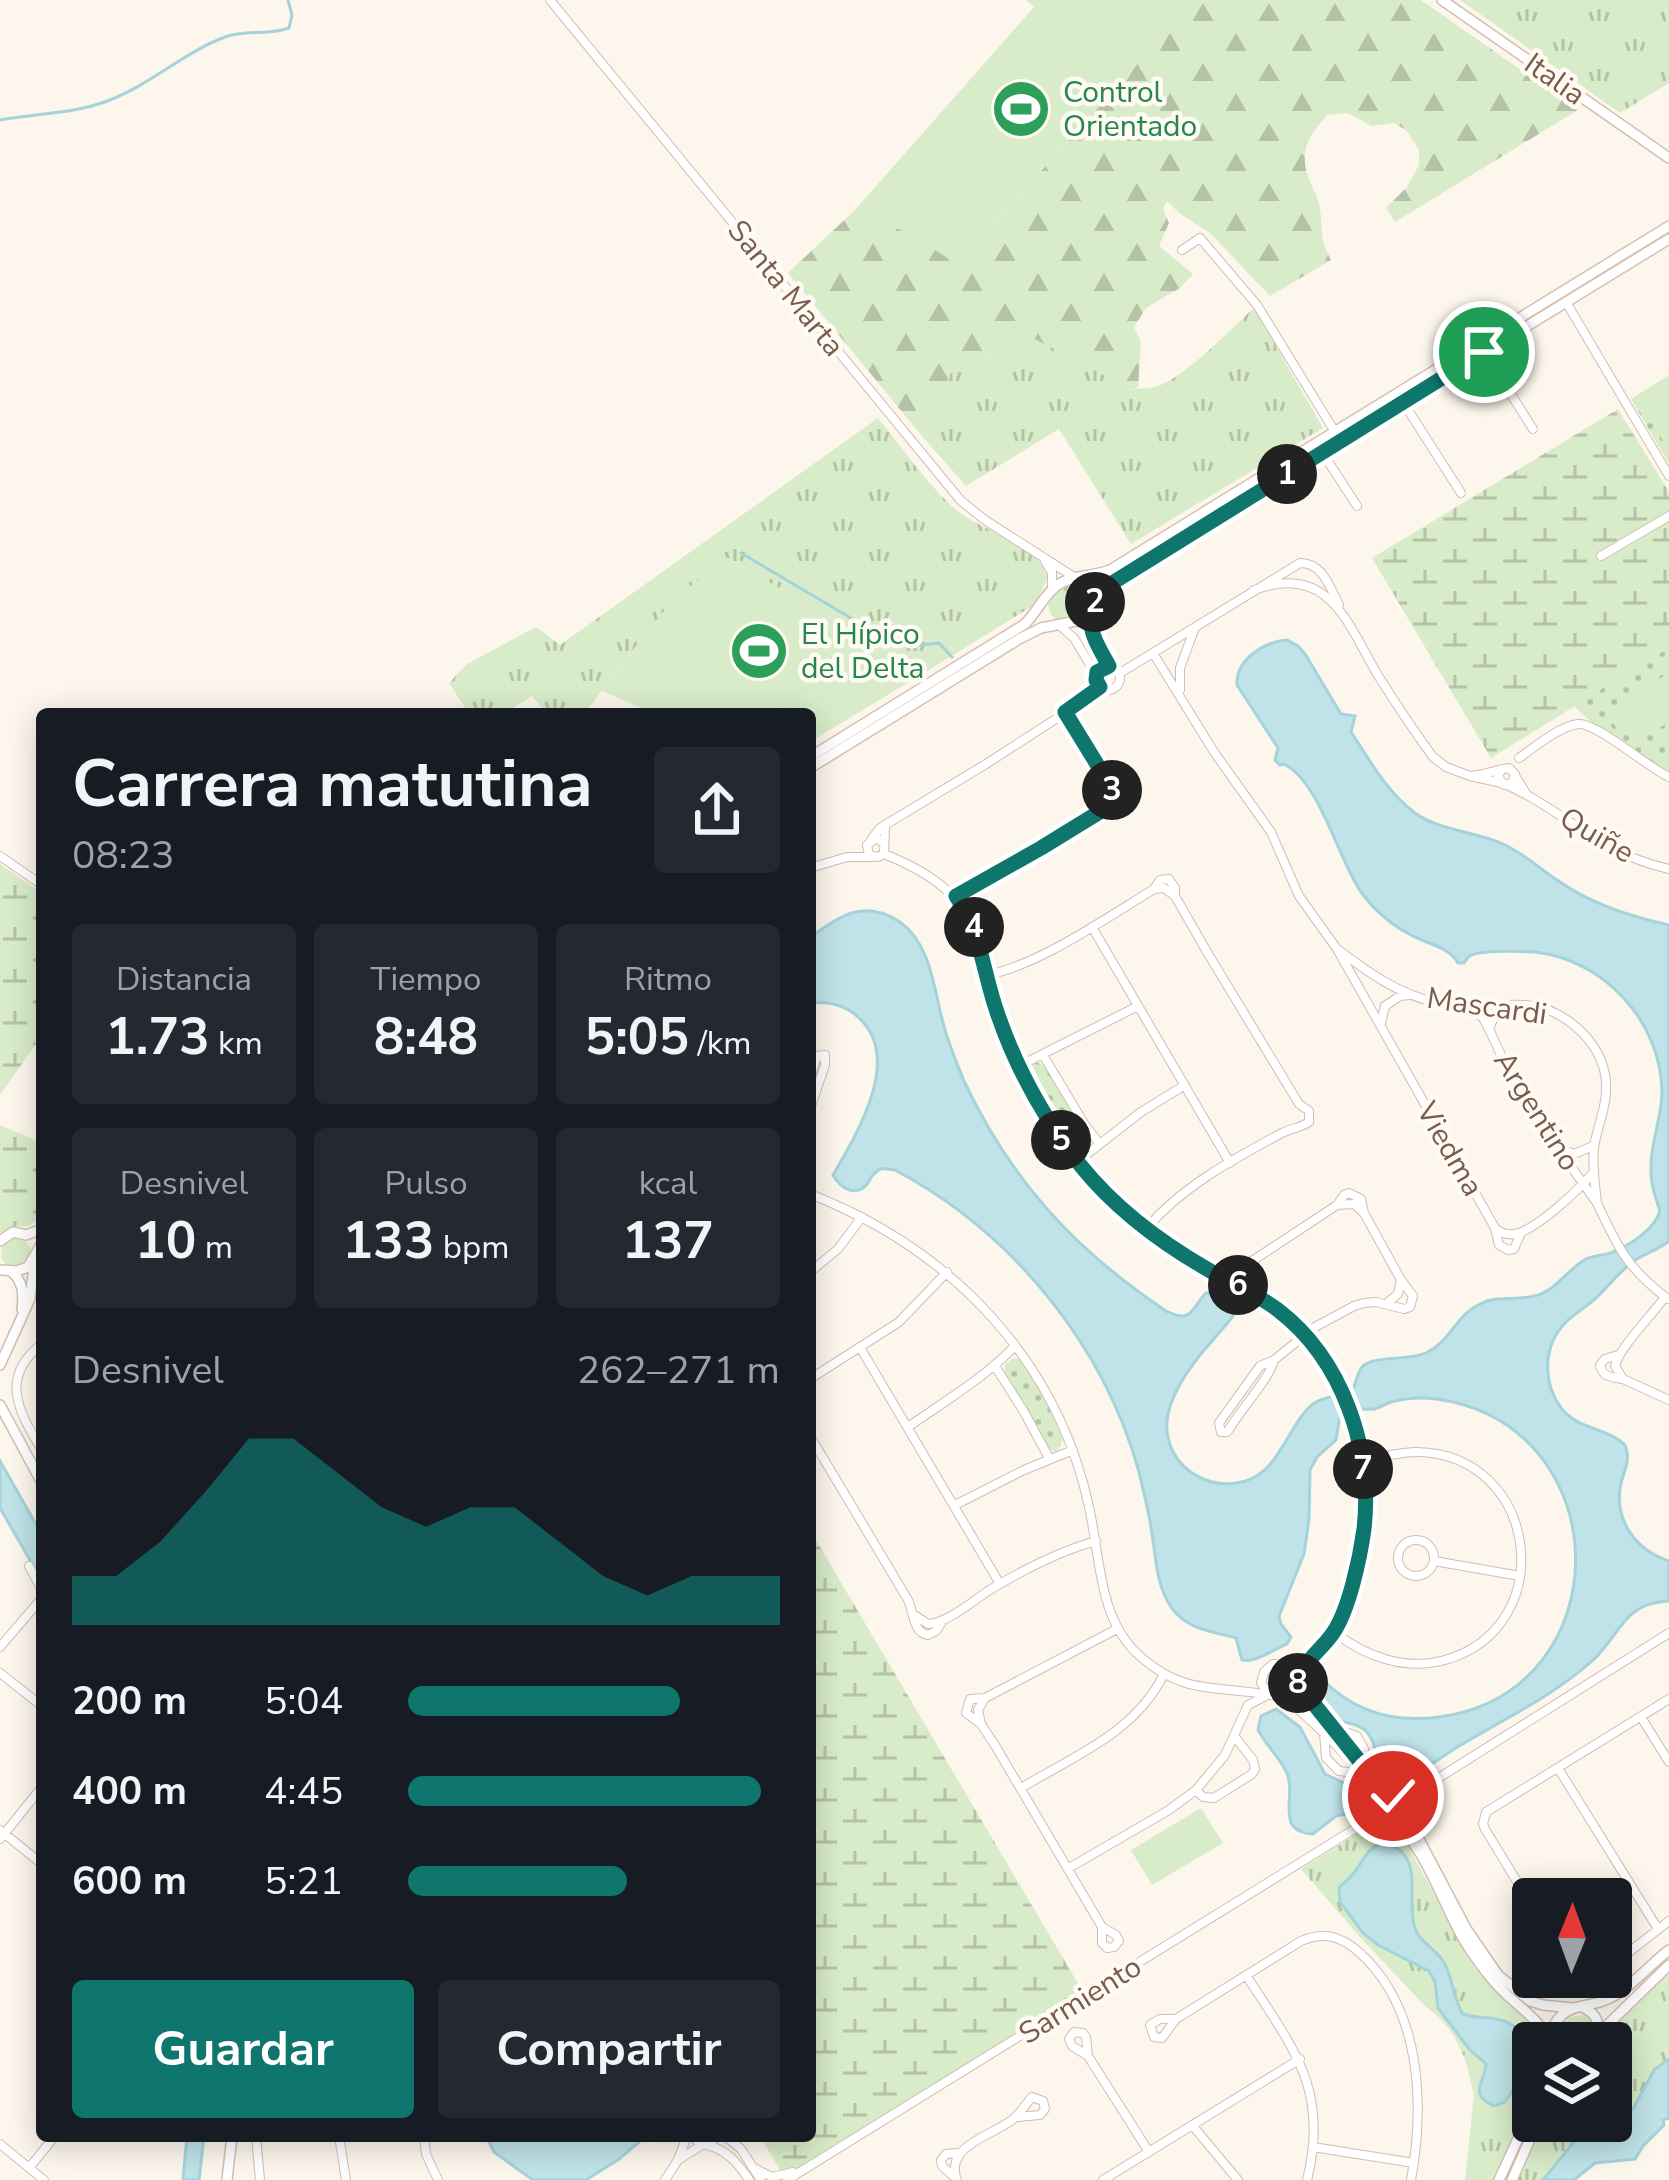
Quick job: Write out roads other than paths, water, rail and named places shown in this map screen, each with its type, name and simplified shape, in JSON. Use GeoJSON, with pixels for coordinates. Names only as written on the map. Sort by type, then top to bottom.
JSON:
{"type":"FeatureCollection","features":[{"type":"Feature","properties":{"kind":"main road","name":"Italia"},"geometry":{"type":"LineString","coordinates":[[1442,0],[1669,158]]}},
{"type":"Feature","properties":{"kind":"main road"},"geometry":{"type":"LineString","coordinates":[[816,753],[1024,624],[1062,582],[1110,570],[1669,226]]}},
{"type":"Feature","properties":{"kind":"main road"},"geometry":{"type":"LineString","coordinates":[[816,764],[1018,639],[1081,620],[1120,576],[1669,238]]}},
{"type":"Feature","properties":{"kind":"main road"},"geometry":{"type":"LineString","coordinates":[[1081,579],[1096,591],[1093,606]]}},
{"type":"Feature","properties":{"kind":"main road"},"geometry":{"type":"LineString","coordinates":[[1044,603],[1046,618],[1056,625]]}},
{"type":"Feature","properties":{"kind":"main road"},"geometry":{"type":"LineString","coordinates":[[0,1239],[13,1232],[36,1231]]}},
{"type":"Feature","properties":{"kind":"main road"},"geometry":{"type":"LineString","coordinates":[[26,1235],[36,1248]]}},
{"type":"Feature","properties":{"kind":"main road"},"geometry":{"type":"LineString","coordinates":[[4,1268],[23,1270],[36,1253]]}},
{"type":"Feature","properties":{"kind":"main road"},"geometry":{"type":"LineString","coordinates":[[0,1365],[30,1299],[36,1262]]}},
{"type":"Feature","properties":{"kind":"main road"},"geometry":{"type":"LineString","coordinates":[[4,1268],[17,1276],[22,1288],[21,1315]]}},
{"type":"Feature","properties":{"kind":"main road"},"geometry":{"type":"LineString","coordinates":[[0,1405],[36,1473]]}},
{"type":"Feature","properties":{"kind":"main road"},"geometry":{"type":"LineString","coordinates":[[1404,1809],[1466,1930],[1498,1975],[1530,2001],[1577,2007],[1594,2015],[1594,2022]]}},
{"type":"Feature","properties":{"kind":"main road"},"geometry":{"type":"LineString","coordinates":[[1383,1815],[1403,1830],[1417,1850],[1479,1963],[1537,2022]]}},
{"type":"Feature","properties":{"kind":"main road"},"geometry":{"type":"LineString","coordinates":[[1557,2022],[1577,2007],[1620,1992],[1669,1950]]}},
{"type":"Feature","properties":{"kind":"main road"},"geometry":{"type":"LineString","coordinates":[[1610,2022],[1669,1965]]}},
{"type":"Feature","properties":{"kind":"main road"},"geometry":{"type":"LineString","coordinates":[[227,2180],[231,2142]]}},
{"type":"Feature","properties":{"kind":"main road"},"geometry":{"type":"LineString","coordinates":[[1499,2180],[1516,2142]]}},
{"type":"Feature","properties":{"kind":"main road"},"geometry":{"type":"LineString","coordinates":[[1512,2180],[1529,2142]]}},
{"type":"Feature","properties":{"kind":"street","name":"Santa Marta"},"geometry":{"type":"LineString","coordinates":[[550,0],[961,501],[1081,579]]}},
{"type":"Feature","properties":{"kind":"street"},"geometry":{"type":"LineString","coordinates":[[1182,250],[1200,238],[1245,289],[1335,432]]}},
{"type":"Feature","properties":{"kind":"street"},"geometry":{"type":"LineString","coordinates":[[1566,302],[1669,476]]}},
{"type":"Feature","properties":{"kind":"street"},"geometry":{"type":"LineString","coordinates":[[1484,352],[1533,428]]}},
{"type":"Feature","properties":{"kind":"street"},"geometry":{"type":"LineString","coordinates":[[1403,402],[1461,493]]}},
{"type":"Feature","properties":{"kind":"street"},"geometry":{"type":"LineString","coordinates":[[1322,452],[1358,506]]}},
{"type":"Feature","properties":{"kind":"street"},"geometry":{"type":"LineString","coordinates":[[1601,556],[1669,516]]}},
{"type":"Feature","properties":{"kind":"street"},"geometry":{"type":"LineString","coordinates":[[1040,556],[1052,572],[1052,590]]}},
{"type":"Feature","properties":{"kind":"street"},"geometry":{"type":"LineString","coordinates":[[1120,673],[1291,567],[1307,562],[1322,572],[1378,674],[1433,757],[1446,767],[1470,776],[1490,774],[1571,726],[1586,724],[1669,777]]}},
{"type":"Feature","properties":{"kind":"street"},"geometry":{"type":"LineString","coordinates":[[1254,590],[1275,584],[1305,586],[1342,611]]}},
{"type":"Feature","properties":{"kind":"street"},"geometry":{"type":"LineString","coordinates":[[1093,606],[1093,638],[1109,666],[1120,673]]}},
{"type":"Feature","properties":{"kind":"street"},"geometry":{"type":"LineString","coordinates":[[1181,698],[1180,668],[1200,622]]}},
{"type":"Feature","properties":{"kind":"street"},"geometry":{"type":"LineString","coordinates":[[1056,625],[1075,638],[1100,687],[1115,688],[1120,673]]}},
{"type":"Feature","properties":{"kind":"street"},"geometry":{"type":"LineString","coordinates":[[1154,653],[1214,752],[1271,832],[1299,896],[1370,1005],[1379,1009],[1410,995]]}},
{"type":"Feature","properties":{"kind":"street"},"geometry":{"type":"LineString","coordinates":[[1096,676],[1109,666]]}},
{"type":"Feature","properties":{"kind":"street"},"geometry":{"type":"LineString","coordinates":[[872,857],[867,852],[877,831],[1100,687]]}},
{"type":"Feature","properties":{"kind":"street"},"geometry":{"type":"LineString","coordinates":[[956,896],[1107,808],[1118,808],[1120,793],[1111,787],[1065,712]]}},
{"type":"Feature","properties":{"kind":"street"},"geometry":{"type":"LineString","coordinates":[[1504,768],[1498,776],[1504,784],[1516,776],[1519,758]]}},
{"type":"Feature","properties":{"kind":"street"},"geometry":{"type":"LineString","coordinates":[[1504,768],[1516,776],[1527,795]]}},
{"type":"Feature","properties":{"kind":"street","name":"Quiñe"},"geometry":{"type":"LineString","coordinates":[[1470,776],[1504,784],[1555,811],[1605,846],[1669,869]]}},
{"type":"Feature","properties":{"kind":"street"},"geometry":{"type":"LineString","coordinates":[[847,856],[878,857],[884,848],[886,825]]}},
{"type":"Feature","properties":{"kind":"street"},"geometry":{"type":"LineString","coordinates":[[816,866],[847,856],[876,838],[956,896],[973,925],[998,1016],[1019,1066],[1038,1105],[1078,1161],[1108,1197],[1146,1228],[1185,1256],[1274,1306],[1321,1354],[1342,1391],[1363,1462],[1364,1530],[1334,1632],[1297,1674],[1291,1693],[1284,1697]]}},
{"type":"Feature","properties":{"kind":"street"},"geometry":{"type":"LineString","coordinates":[[0,856],[36,881]]}},
{"type":"Feature","properties":{"kind":"street"},"geometry":{"type":"LineString","coordinates":[[987,975],[1091,927],[1154,889],[1164,888],[1175,896],[1299,1104],[1300,1117],[1292,1128],[1180,1196],[1146,1228]]}},
{"type":"Feature","properties":{"kind":"street"},"geometry":{"type":"LineString","coordinates":[[1091,927],[1230,1163]]}},
{"type":"Feature","properties":{"kind":"street"},"geometry":{"type":"LineString","coordinates":[[1337,949],[1410,995]]}},
{"type":"Feature","properties":{"kind":"street"},"geometry":{"type":"LineString","coordinates":[[1361,988],[1375,977]]}},
{"type":"Feature","properties":{"kind":"street"},"geometry":{"type":"LineString","coordinates":[[1380,1025],[1394,992],[1390,986]]}},
{"type":"Feature","properties":{"kind":"street","name":"Mascardi"},"geometry":{"type":"LineString","coordinates":[[1410,995],[1469,1006],[1536,1007],[1563,1017],[1588,1038],[1605,1072],[1606,1098],[1594,1145]]}},
{"type":"Feature","properties":{"kind":"street","name":"Viedma"},"geometry":{"type":"LineString","coordinates":[[1370,1005],[1495,1228],[1499,1245],[1514,1250],[1522,1233]]}},
{"type":"Feature","properties":{"kind":"street"},"geometry":{"type":"LineString","coordinates":[[1019,1066],[1138,1006]]}},
{"type":"Feature","properties":{"kind":"street","name":"Argentino"},"geometry":{"type":"LineString","coordinates":[[1469,1006],[1483,1018],[1506,1066],[1597,1203]]}},
{"type":"Feature","properties":{"kind":"street"},"geometry":{"type":"LineString","coordinates":[[1489,1029],[1495,1015],[1508,1006]]}},
{"type":"Feature","properties":{"kind":"street"},"geometry":{"type":"LineString","coordinates":[[1043,1054],[1100,1143]]}},
{"type":"Feature","properties":{"kind":"street"},"geometry":{"type":"LineString","coordinates":[[816,1060],[825,1055],[816,1092]]}},
{"type":"Feature","properties":{"kind":"street"},"geometry":{"type":"LineString","coordinates":[[1078,1161],[1185,1085]]}},
{"type":"Feature","properties":{"kind":"street"},"geometry":{"type":"LineString","coordinates":[[1556,1147],[1574,1154],[1594,1145]]}},
{"type":"Feature","properties":{"kind":"street","name":"Argentino"},"geometry":{"type":"LineString","coordinates":[[1594,1145],[1597,1203]]}},
{"type":"Feature","properties":{"kind":"street"},"geometry":{"type":"LineString","coordinates":[[1495,1228],[1504,1234],[1522,1233],[1565,1202],[1595,1171]]}},
{"type":"Feature","properties":{"kind":"street"},"geometry":{"type":"LineString","coordinates":[[1232,1282],[1246,1265],[1337,1205],[1344,1195],[1352,1192],[1361,1199],[1364,1213],[1413,1296],[1410,1307],[1376,1302],[1354,1306],[1303,1334],[1260,1366],[1220,1423],[1221,1432],[1230,1429],[1274,1360]]}},
{"type":"Feature","properties":{"kind":"street"},"geometry":{"type":"LineString","coordinates":[[816,1198],[912,1245],[995,1320],[1015,1346],[1044,1389],[1073,1450],[1105,1598],[1117,1629],[1140,1657],[1164,1674],[1208,1690],[1284,1697],[1328,1730],[1353,1733],[1364,1749],[1361,1770]]}},
{"type":"Feature","properties":{"kind":"street"},"geometry":{"type":"LineString","coordinates":[[1597,1203],[1631,1268],[1667,1298],[1618,1354],[1600,1365],[1603,1375],[1669,1400]]}},
{"type":"Feature","properties":{"kind":"street"},"geometry":{"type":"LineString","coordinates":[[816,1267],[838,1249],[862,1217]]}},
{"type":"Feature","properties":{"kind":"street"},"geometry":{"type":"LineString","coordinates":[[816,1375],[911,1312],[946,1272]]}},
{"type":"Feature","properties":{"kind":"street"},"geometry":{"type":"LineString","coordinates":[[1386,1304],[1398,1294],[1401,1280]]}},
{"type":"Feature","properties":{"kind":"street"},"geometry":{"type":"LineString","coordinates":[[908,1427],[995,1366],[1015,1346]]}},
{"type":"Feature","properties":{"kind":"street"},"geometry":{"type":"LineString","coordinates":[[36,1348],[20,1360],[11,1388],[13,1402],[36,1439]]}},
{"type":"Feature","properties":{"kind":"street"},"geometry":{"type":"LineString","coordinates":[[861,1349],[1000,1584]]}},
{"type":"Feature","properties":{"kind":"street"},"geometry":{"type":"LineString","coordinates":[[1618,1354],[1616,1366],[1623,1379]]}},
{"type":"Feature","properties":{"kind":"street"},"geometry":{"type":"LineString","coordinates":[[995,1366],[1049,1459]]}},
{"type":"Feature","properties":{"kind":"street"},"geometry":{"type":"LineString","coordinates":[[816,1446],[915,1615],[928,1624],[942,1622],[1000,1584],[1096,1541]]}},
{"type":"Feature","properties":{"kind":"street"},"geometry":{"type":"LineString","coordinates":[[955,1505],[1073,1450]]}},
{"type":"Feature","properties":{"kind":"street"},"geometry":{"type":"LineString","coordinates":[[1334,1632],[1369,1654],[1400,1663],[1429,1664],[1456,1656],[1480,1643],[1502,1622],[1520,1576],[1522,1553],[1516,1522],[1503,1497],[1478,1471],[1447,1457],[1417,1452],[1363,1462]]}},
{"type":"Feature","properties":{"kind":"street"},"geometry":{"type":"LineString","coordinates":[[1418,1540],[1432,1550],[1434,1561],[1429,1571],[1418,1576],[1406,1573],[1398,1557],[1407,1543],[1418,1540]]}},
{"type":"Feature","properties":{"kind":"street"},"geometry":{"type":"LineString","coordinates":[[1434,1561],[1520,1576]]}},
{"type":"Feature","properties":{"kind":"street"},"geometry":{"type":"LineString","coordinates":[[29,1566],[36,1581]]}},
{"type":"Feature","properties":{"kind":"street"},"geometry":{"type":"LineString","coordinates":[[0,1647],[36,1602]]}},
{"type":"Feature","properties":{"kind":"street"},"geometry":{"type":"LineString","coordinates":[[1102,1928],[1021,1788],[965,1708],[970,1700],[985,1698],[1117,1629]]}},
{"type":"Feature","properties":{"kind":"street"},"geometry":{"type":"LineString","coordinates":[[1383,1815],[1385,1798],[1413,1794],[1669,1633]]}},
{"type":"Feature","properties":{"kind":"street"},"geometry":{"type":"LineString","coordinates":[[1270,1695],[1261,1683],[1264,1672],[1274,1664],[1297,1674],[1328,1730],[1376,1794],[1383,1815]]}},
{"type":"Feature","properties":{"kind":"street"},"geometry":{"type":"LineString","coordinates":[[0,1673],[36,1701]]}},
{"type":"Feature","properties":{"kind":"street"},"geometry":{"type":"LineString","coordinates":[[1021,1788],[1124,1727],[1146,1705],[1164,1674]]}},
{"type":"Feature","properties":{"kind":"street"},"geometry":{"type":"LineString","coordinates":[[1243,1690],[1261,1683]]}},
{"type":"Feature","properties":{"kind":"street"},"geometry":{"type":"LineString","coordinates":[[1069,1868],[1169,1810],[1208,1780],[1235,1738],[1248,1705],[1243,1690]]}},
{"type":"Feature","properties":{"kind":"street"},"geometry":{"type":"LineString","coordinates":[[1248,1705],[1270,1695]]}},
{"type":"Feature","properties":{"kind":"street"},"geometry":{"type":"LineString","coordinates":[[1515,1878],[1485,1829],[1484,1817],[1491,1808],[1669,1699]]}},
{"type":"Feature","properties":{"kind":"street"},"geometry":{"type":"LineString","coordinates":[[1641,1717],[1669,1762]]}},
{"type":"Feature","properties":{"kind":"street"},"geometry":{"type":"LineString","coordinates":[[1328,1730],[1326,1758],[1339,1772],[1361,1770],[1402,1801],[1404,1809]]}},
{"type":"Feature","properties":{"kind":"street"},"geometry":{"type":"LineString","coordinates":[[1196,1790],[1214,1798],[1252,1774],[1253,1760],[1235,1738]]}},
{"type":"Feature","properties":{"kind":"street"},"geometry":{"type":"LineString","coordinates":[[1558,1768],[1658,1929]]}},
{"type":"Feature","properties":{"kind":"street"},"geometry":{"type":"LineString","coordinates":[[36,1794],[1,1834],[36,1860]]}},
{"type":"Feature","properties":{"kind":"street"},"geometry":{"type":"LineString","coordinates":[[1383,1815],[1397,1819],[1413,1794]]}},
{"type":"Feature","properties":{"kind":"street","name":"Sarmiento"},"geometry":{"type":"LineString","coordinates":[[787,2180],[1383,1815]]}},
{"type":"Feature","properties":{"kind":"street"},"geometry":{"type":"LineString","coordinates":[[1632,1949],[1669,1921]]}},
{"type":"Feature","properties":{"kind":"street"},"geometry":{"type":"LineString","coordinates":[[1176,2019],[1312,1936],[1340,1938],[1368,1960],[1396,2001],[1410,2041],[1418,2119],[1411,2180]]}},
{"type":"Feature","properties":{"kind":"street"},"geometry":{"type":"LineString","coordinates":[[1246,1975],[1300,2059],[1310,2092],[1314,2126],[1306,2180]]}},
{"type":"Feature","properties":{"kind":"street"},"geometry":{"type":"LineString","coordinates":[[1088,2056],[1148,2152]]}},
{"type":"Feature","properties":{"kind":"street"},"geometry":{"type":"LineString","coordinates":[[1103,2180],[1300,2059]]}},
{"type":"Feature","properties":{"kind":"street"},"geometry":{"type":"LineString","coordinates":[[956,2178],[941,2160],[1016,2117]]}},
{"type":"Feature","properties":{"kind":"street"},"geometry":{"type":"LineString","coordinates":[[1192,2125],[1238,2180]]}},
{"type":"Feature","properties":{"kind":"street"},"geometry":{"type":"LineString","coordinates":[[29,2168],[50,2142]]}},
{"type":"Feature","properties":{"kind":"street"},"geometry":{"type":"LineString","coordinates":[[257,2142],[260,2180]]}},
{"type":"Feature","properties":{"kind":"street"},"geometry":{"type":"LineString","coordinates":[[340,2142],[346,2180]]}},
{"type":"Feature","properties":{"kind":"street"},"geometry":{"type":"LineString","coordinates":[[425,2142],[438,2180]]}},
{"type":"Feature","properties":{"kind":"street"},"geometry":{"type":"LineString","coordinates":[[665,2180],[686,2142]]}},
{"type":"Feature","properties":{"kind":"street"},"geometry":{"type":"LineString","coordinates":[[700,2142],[724,2151],[747,2175],[761,2180]]}},
{"type":"Feature","properties":{"kind":"street"},"geometry":{"type":"LineString","coordinates":[[678,2160],[710,2142]]}},
{"type":"Feature","properties":{"kind":"street"},"geometry":{"type":"LineString","coordinates":[[730,2142],[741,2149],[747,2175]]}},
{"type":"Feature","properties":{"kind":"street"},"geometry":{"type":"LineString","coordinates":[[0,2144],[44,2180]]}},
{"type":"Feature","properties":{"kind":"street"},"geometry":{"type":"LineString","coordinates":[[1313,2147],[1414,2163]]}},
{"type":"Feature","properties":{"kind":"street"},"geometry":{"type":"LineString","coordinates":[[747,2175],[779,2177],[811,2165]]}},
{"type":"Feature","properties":{"kind":"water"},"geometry":{"type":"Polygon","coordinates":[[[1287,640],[1305,654],[1341,714],[1355,716],[1351,732],[1387,786],[1415,813],[1435,824],[1503,844],[1597,902],[1669,925],[1669,1241],[1631,1263],[1566,1322],[1549,1352],[1548,1375],[1555,1398],[1568,1415],[1625,1445],[1620,1509],[1637,1541],[1669,1561],[1669,1601],[1632,1614],[1592,1661],[1561,1685],[1404,1781],[1386,1775],[1366,1731],[1330,1714],[1310,1684],[1322,1679],[1347,1700],[1376,1713],[1439,1717],[1499,1697],[1542,1661],[1567,1613],[1576,1559],[1567,1505],[1541,1457],[1497,1419],[1437,1399],[1402,1400],[1340,1416],[1336,1440],[1310,1470],[1304,1554],[1279,1616],[1291,1637],[1265,1655],[1242,1660],[1236,1638],[1192,1625],[1177,1615],[1166,1598],[1139,1472],[1123,1425],[1103,1380],[1048,1297],[978,1225],[895,1170],[879,1170],[854,1191],[844,1188],[833,1175],[871,1098],[877,1056],[873,1037],[856,1015],[838,1005],[816,1003],[816,934],[852,913],[875,911],[900,922],[919,944],[964,1081],[1003,1151],[1048,1211],[1103,1263],[1166,1311],[1186,1315],[1206,1293],[1220,1296],[1236,1311],[1184,1378],[1167,1421],[1168,1438],[1183,1466],[1211,1482],[1226,1484],[1242,1482],[1267,1468],[1308,1408],[1352,1391],[1361,1369],[1369,1363],[1426,1353],[1480,1304],[1542,1293],[1586,1259],[1627,1245],[1653,1224],[1660,1211],[1651,1172],[1662,1092],[1659,1066],[1640,1019],[1624,998],[1584,967],[1560,957],[1521,951],[1482,953],[1458,963],[1443,949],[1397,927],[1372,905],[1353,878],[1308,787],[1297,773],[1275,760],[1278,748],[1237,685],[1246,660],[1269,644],[1287,640]]]}},
{"type":"Feature","properties":{"kind":"water"},"geometry":{"type":"Polygon","coordinates":[[[0,1461],[36,1524],[36,1571],[0,1508],[0,1461]]]}},
{"type":"Feature","properties":{"kind":"water"},"geometry":{"type":"Polygon","coordinates":[[[1276,1709],[1300,1727],[1325,1774],[1346,1784],[1364,1804],[1361,1811],[1336,1816],[1313,1834],[1294,1827],[1286,1771],[1258,1730],[1261,1716],[1276,1709]]]}},
{"type":"Feature","properties":{"kind":"water"},"geometry":{"type":"Polygon","coordinates":[[[1377,1845],[1397,1848],[1406,1856],[1417,1933],[1443,1961],[1463,2014],[1512,2026],[1512,2092],[1505,2102],[1494,2106],[1481,2097],[1486,2064],[1438,2008],[1429,1971],[1378,1945],[1340,1902],[1339,1888],[1377,1845]]]}},
{"type":"Feature","properties":{"kind":"water"},"geometry":{"type":"Polygon","coordinates":[[[1669,2059],[1669,2118],[1635,2159],[1595,2163],[1574,2180],[1543,2180],[1574,2142],[1632,2142],[1632,2109],[1654,2070],[1669,2059]]]}},
{"type":"Feature","properties":{"kind":"water"},"geometry":{"type":"Polygon","coordinates":[[[186,2142],[203,2142],[199,2180],[183,2180],[186,2142]]]}},
{"type":"Feature","properties":{"kind":"water"},"geometry":{"type":"Polygon","coordinates":[[[489,2142],[639,2142],[586,2180],[533,2180],[494,2152],[489,2142]]]}},
{"type":"Feature","properties":{"kind":"waterway"},"geometry":{"type":"LineString","coordinates":[[0,120],[97,105],[225,37],[289,28],[288,0]]}},
{"type":"Feature","properties":{"kind":"waterway"},"geometry":{"type":"LineString","coordinates":[[741,553],[893,643],[939,643],[952,657]]}},
{"type":"Feature","properties":{"kind":"place","name":"Control Orientado"},"geometry":{"type":"Point","coordinates":[1021,109]}},
{"type":"Feature","properties":{"kind":"place","name":"El Hípico del Delta"},"geometry":{"type":"Point","coordinates":[759,651]}}]}
